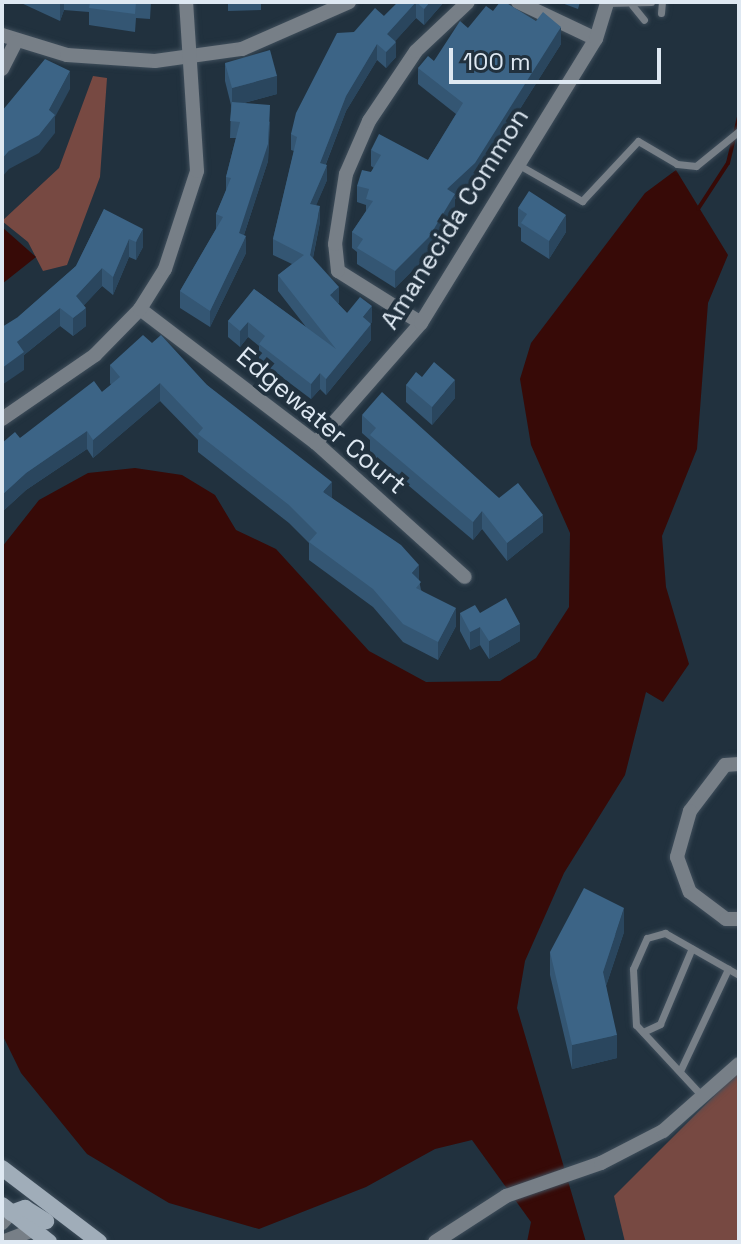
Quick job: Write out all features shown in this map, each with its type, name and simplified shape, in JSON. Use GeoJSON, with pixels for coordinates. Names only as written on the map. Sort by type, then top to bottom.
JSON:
{"type":"FeatureCollection","features":[{"type":"Feature","properties":{"kind":"main road"},"geometry":{"type":"LineString","coordinates":[[2,1168],[99,1242]]}},
{"type":"Feature","properties":{"kind":"main road"},"geometry":{"type":"LineString","coordinates":[[5,1214],[31,1210],[78,1242]]}},
{"type":"Feature","properties":{"kind":"main road"},"geometry":{"type":"LineString","coordinates":[[5,1214],[49,1242]]}},
{"type":"Feature","properties":{"kind":"street"},"geometry":{"type":"LineString","coordinates":[[2,419],[95,355],[140,309],[187,217],[197,171],[193,56],[186,2]]}},
{"type":"Feature","properties":{"kind":"street"},"geometry":{"type":"LineString","coordinates":[[2,35],[16,42],[109,60],[193,56],[242,49],[349,2]]}},
{"type":"Feature","properties":{"kind":"street"},"geometry":{"type":"LineString","coordinates":[[421,323],[338,271],[337,233],[346,174],[369,121],[416,51],[468,2]]}},
{"type":"Feature","properties":{"kind":"street"},"geometry":{"type":"LineString","coordinates":[[518,2],[596,39]]}},
{"type":"Feature","properties":{"kind":"street","name":"Amanecida Common"},"geometry":{"type":"LineString","coordinates":[[316,443],[421,323],[596,39],[607,2]]}},
{"type":"Feature","properties":{"kind":"street"},"geometry":{"type":"LineString","coordinates":[[2,69],[16,42]]}},
{"type":"Feature","properties":{"kind":"street","name":"Edgewater Court"},"geometry":{"type":"LineString","coordinates":[[140,309],[316,443],[465,577]]}},
{"type":"Feature","properties":{"kind":"street"},"geometry":{"type":"LineString","coordinates":[[739,764],[725,765],[690,811],[677,857],[690,892],[726,919],[739,919]]}},
{"type":"Feature","properties":{"kind":"street"},"geometry":{"type":"LineString","coordinates":[[435,1242],[506,1196],[575,1172],[663,1131],[739,1064]]}},
{"type":"Feature","properties":{"kind":"street"},"geometry":{"type":"LineString","coordinates":[[2,1242],[33,1230]]}},
{"type":"Feature","properties":{"kind":"lane"},"geometry":{"type":"LineString","coordinates":[[607,2],[632,5],[651,2]]}},
{"type":"Feature","properties":{"kind":"lane"},"geometry":{"type":"LineString","coordinates":[[661,13],[662,2]]}},
{"type":"Feature","properties":{"kind":"lane"},"geometry":{"type":"LineString","coordinates":[[632,5],[644,20]]}},
{"type":"Feature","properties":{"kind":"lane"},"geometry":{"type":"LineString","coordinates":[[518,165],[582,201],[638,141],[677,164],[696,166],[739,131]]}},
{"type":"Feature","properties":{"kind":"lane"},"geometry":{"type":"LineString","coordinates":[[704,1098],[643,1032],[629,984],[647,938],[665,933],[739,975]]}},
{"type":"Feature","properties":{"kind":"lane"},"geometry":{"type":"LineString","coordinates":[[643,1032],[660,1024],[692,948]]}},
{"type":"Feature","properties":{"kind":"lane"},"geometry":{"type":"LineString","coordinates":[[680,1071],[728,969]]}},
{"type":"Feature","properties":{"kind":"shaded area"},"geometry":{"type":"Polygon","coordinates":[[[93,76],[107,78],[100,177],[67,265],[43,271],[28,242],[2,221],[59,168],[93,76]]]}},
{"type":"Feature","properties":{"kind":"shaded area"},"geometry":{"type":"Polygon","coordinates":[[[676,170],[728,255],[708,303],[697,449],[662,536],[666,587],[689,664],[663,702],[646,692],[625,775],[564,873],[525,961],[517,1008],[586,1242],[527,1242],[531,1222],[472,1140],[435,1149],[366,1187],[259,1229],[169,1203],[87,1154],[21,1073],[2,1034],[2,547],[39,500],[88,473],[135,468],[182,475],[215,495],[236,530],[276,549],[369,651],[426,682],[500,681],[536,658],[569,607],[570,533],[531,445],[520,379],[531,343],[645,193],[676,170]]]}},
{"type":"Feature","properties":{"kind":"shaded area"},"geometry":{"type":"Polygon","coordinates":[[[2,227],[36,257],[2,284],[2,227]]]}},
{"type":"Feature","properties":{"kind":"shaded area"},"geometry":{"type":"Polygon","coordinates":[[[739,1071],[739,1242],[625,1242],[614,1196],[739,1071]]]}},
{"type":"Feature","properties":{"kind":"building"},"geometry":{"type":"Polygon","coordinates":[[[90,2],[136,2],[135,14],[89,8],[90,2]]]}},
{"type":"Feature","properties":{"kind":"building"},"geometry":{"type":"Polygon","coordinates":[[[398,2],[416,2],[387,34],[396,42],[386,52],[377,44],[346,96],[320,163],[327,165],[310,204],[320,206],[310,255],[339,287],[330,295],[347,313],[360,297],[372,306],[363,317],[371,324],[326,379],[320,373],[311,384],[259,344],[265,336],[248,322],[240,331],[228,321],[254,289],[336,349],[278,275],[304,255],[273,239],[297,137],[291,134],[296,113],[337,33],[354,32],[375,8],[384,16],[398,2]]]}},
{"type":"Feature","properties":{"kind":"building"},"geometry":{"type":"Polygon","coordinates":[[[416,2],[430,2],[424,9],[416,2]]]}},
{"type":"Feature","properties":{"kind":"building"},"geometry":{"type":"Polygon","coordinates":[[[500,2],[536,21],[543,12],[561,27],[475,163],[447,189],[455,194],[429,237],[395,271],[357,248],[363,239],[352,232],[373,201],[366,199],[369,189],[357,186],[362,170],[371,172],[381,155],[371,150],[379,134],[428,160],[463,103],[418,68],[428,56],[434,61],[460,21],[468,28],[486,6],[493,11],[500,2]]]}},
{"type":"Feature","properties":{"kind":"building"},"geometry":{"type":"Polygon","coordinates":[[[270,50],[277,76],[232,88],[225,63],[270,50]]]}},
{"type":"Feature","properties":{"kind":"building"},"geometry":{"type":"Polygon","coordinates":[[[45,59],[70,71],[49,110],[55,115],[39,135],[9,151],[2,159],[2,111],[45,59]]]}},
{"type":"Feature","properties":{"kind":"building"},"geometry":{"type":"Polygon","coordinates":[[[232,102],[270,105],[268,144],[239,233],[246,236],[210,311],[180,291],[223,217],[216,214],[231,178],[226,177],[240,122],[230,121],[232,102]]]}},
{"type":"Feature","properties":{"kind":"building"},"geometry":{"type":"Polygon","coordinates":[[[529,191],[566,215],[549,241],[521,223],[527,214],[518,208],[529,191]]]}},
{"type":"Feature","properties":{"kind":"building"},"geometry":{"type":"Polygon","coordinates":[[[104,209],[143,229],[136,242],[129,239],[113,277],[102,268],[76,296],[86,308],[73,318],[60,308],[17,342],[24,352],[2,368],[2,327],[18,317],[76,266],[104,209]]]}},
{"type":"Feature","properties":{"kind":"building"},"geometry":{"type":"Polygon","coordinates":[[[143,335],[152,343],[161,335],[207,385],[332,482],[323,492],[401,545],[419,565],[412,573],[421,582],[416,588],[456,608],[438,642],[403,624],[373,589],[309,542],[317,533],[289,505],[198,434],[203,428],[160,383],[93,440],[87,431],[26,473],[2,495],[2,443],[15,432],[20,438],[94,381],[102,392],[120,377],[110,365],[143,335]]]}},
{"type":"Feature","properties":{"kind":"building"},"geometry":{"type":"Polygon","coordinates":[[[434,362],[455,380],[432,407],[406,385],[416,372],[422,377],[434,362]]]}},
{"type":"Feature","properties":{"kind":"building"},"geometry":{"type":"Polygon","coordinates":[[[382,392],[499,498],[518,483],[543,515],[507,543],[482,511],[473,522],[370,435],[376,428],[362,415],[382,392]]]}},
{"type":"Feature","properties":{"kind":"building"},"geometry":{"type":"Polygon","coordinates":[[[506,598],[520,624],[489,641],[480,627],[470,632],[460,613],[475,605],[480,613],[506,598]]]}},
{"type":"Feature","properties":{"kind":"building"},"geometry":{"type":"Polygon","coordinates":[[[584,888],[624,908],[603,972],[617,1035],[572,1045],[550,952],[584,888]]]}},
{"type":"Feature","properties":{"kind":"waterway"},"geometry":{"type":"LineString","coordinates":[[698,209],[728,163],[739,117]]}}]}
